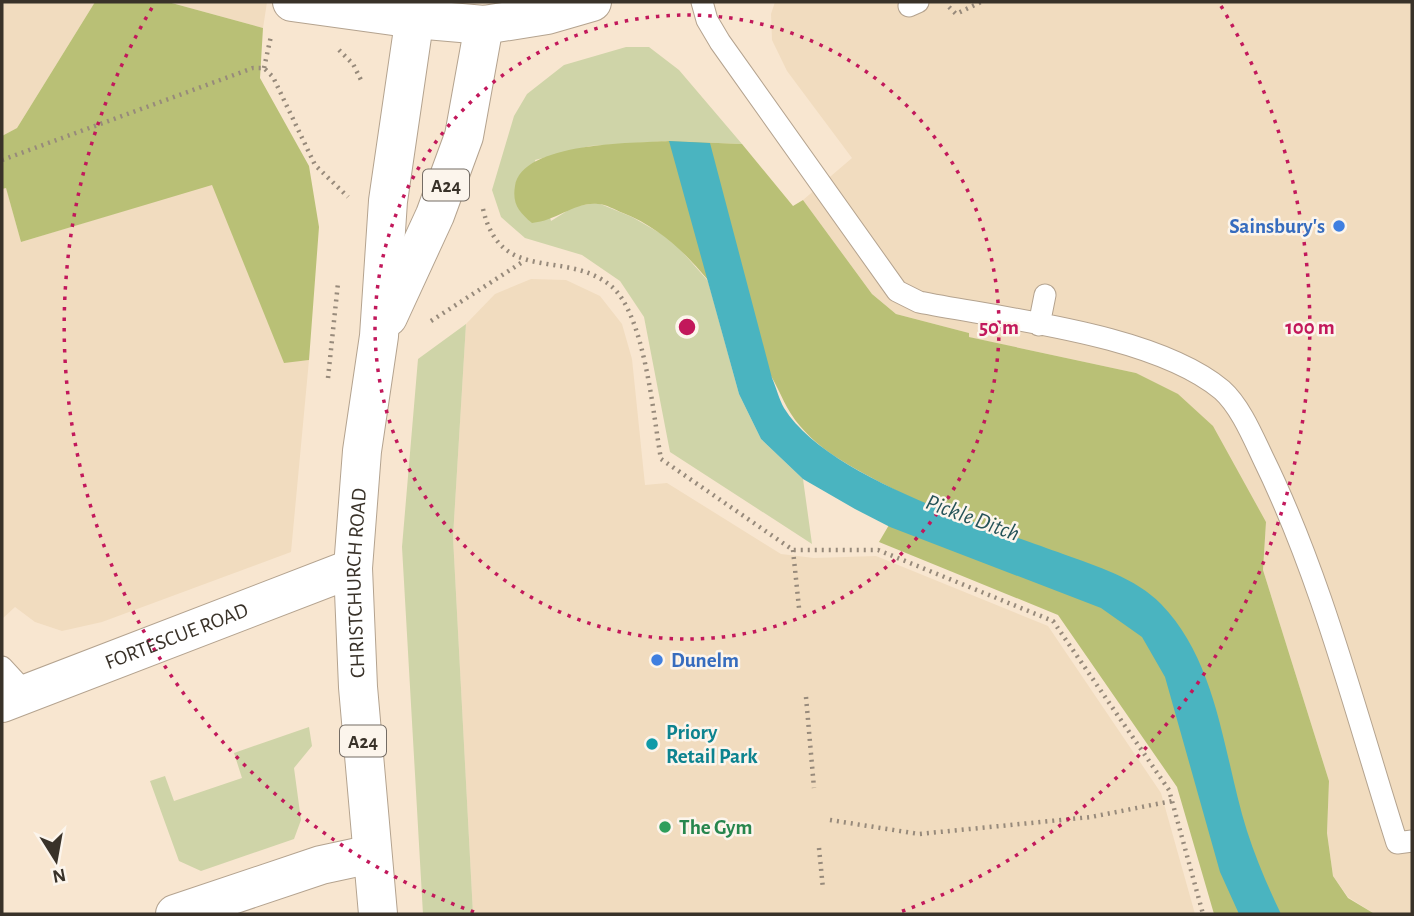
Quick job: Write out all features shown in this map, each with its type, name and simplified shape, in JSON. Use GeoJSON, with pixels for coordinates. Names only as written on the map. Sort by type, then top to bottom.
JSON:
{"type":"FeatureCollection","features":[{"type":"Feature","properties":{"kind":"main road"},"geometry":{"type":"LineString","coordinates":[[283,13],[416,10],[484,25],[547,15],[592,2]]}},
{"type":"Feature","properties":{"kind":"main road","name":"CHRISTCHURCH ROAD"},"geometry":{"type":"LineString","coordinates":[[377,914],[358,687],[353,568],[362,451],[379,337],[388,201],[416,10]]}},
{"type":"Feature","properties":{"kind":"main road","name":"CHRISTCHURCH ROAD"},"geometry":{"type":"LineString","coordinates":[[379,337],[435,215],[464,136],[484,25]]}},
{"type":"Feature","properties":{"kind":"main road","name":"FORTESCUE ROAD"},"geometry":{"type":"LineString","coordinates":[[10,688],[353,568]]}},
{"type":"Feature","properties":{"kind":"main road"},"geometry":{"type":"LineString","coordinates":[[175,914],[321,865],[372,853]]}},
{"type":"Feature","properties":{"kind":"lane"},"geometry":{"type":"LineString","coordinates":[[702,2],[707,20],[720,42],[897,291],[919,302],[1111,339],[1182,365],[1223,391],[1251,434],[1293,519],[1397,843],[1412,841]]}},
{"type":"Feature","properties":{"kind":"lane"},"geometry":{"type":"LineString","coordinates":[[1039,326],[1045,295]]}},
{"type":"Feature","properties":{"kind":"path"},"geometry":{"type":"LineString","coordinates":[[944,2],[956,14],[981,2]]}},
{"type":"Feature","properties":{"kind":"path"},"geometry":{"type":"LineString","coordinates":[[264,68],[283,13]]}},
{"type":"Feature","properties":{"kind":"path"},"geometry":{"type":"LineString","coordinates":[[2,160],[253,68],[264,68],[273,77],[316,165],[348,198]]}},
{"type":"Feature","properties":{"kind":"path"},"geometry":{"type":"LineString","coordinates":[[482,204],[486,225],[499,245],[524,261],[577,268],[611,286],[634,320],[661,459],[793,550],[878,550],[1053,621],[1169,790],[1203,914]]}},
{"type":"Feature","properties":{"kind":"path"},"geometry":{"type":"LineString","coordinates":[[428,324],[524,261]]}},
{"type":"Feature","properties":{"kind":"path"},"geometry":{"type":"LineString","coordinates":[[793,550],[799,608]]}},
{"type":"Feature","properties":{"kind":"path"},"geometry":{"type":"LineString","coordinates":[[806,697],[814,788]]}},
{"type":"Feature","properties":{"kind":"path"},"geometry":{"type":"LineString","coordinates":[[830,820],[919,834],[1091,817],[1172,801]]}},
{"type":"Feature","properties":{"kind":"path"},"geometry":{"type":"LineString","coordinates":[[819,848],[823,889]]}},
{"type":"Feature","properties":{"kind":"shaded area"},"geometry":{"type":"Polygon","coordinates":[[[2,2],[95,2],[17,128],[2,136],[2,2]]]}},
{"type":"Feature","properties":{"kind":"shaded area"},"geometry":{"type":"Polygon","coordinates":[[[168,2],[267,2],[263,28],[168,2]]]}},
{"type":"Feature","properties":{"kind":"shaded area"},"geometry":{"type":"Polygon","coordinates":[[[775,2],[1412,2],[1412,914],[1373,913],[1348,897],[1333,876],[1327,833],[1329,781],[1263,570],[1266,522],[1136,373],[968,337],[969,333],[896,314],[872,294],[803,200],[852,158],[787,71],[772,40],[771,14],[775,2]]]}},
{"type":"Feature","properties":{"kind":"shaded area"},"geometry":{"type":"Polygon","coordinates":[[[212,184],[284,362],[309,360],[291,552],[102,622],[62,631],[35,622],[15,607],[2,619],[2,189],[6,187],[21,242],[212,184]]]}},
{"type":"Feature","properties":{"kind":"shaded area","name":"Priory Retail Park"},"geometry":{"type":"Polygon","coordinates":[[[531,279],[566,280],[600,296],[622,324],[632,359],[645,485],[667,483],[781,554],[814,558],[876,556],[1048,626],[1161,793],[1195,914],[473,914],[453,537],[466,324],[495,294],[531,279]]]}},
{"type":"Feature","properties":{"kind":"green space"},"geometry":{"type":"Polygon","coordinates":[[[95,2],[168,2],[263,28],[260,78],[309,166],[319,227],[309,360],[284,363],[212,185],[21,242],[6,188],[2,189],[2,136],[17,128],[95,2]]]}},
{"type":"Feature","properties":{"kind":"green space"},"geometry":{"type":"Polygon","coordinates":[[[626,47],[649,47],[679,70],[742,144],[668,141],[590,146],[535,160],[551,221],[575,206],[598,203],[632,217],[672,240],[708,281],[739,394],[761,439],[803,479],[812,544],[670,452],[644,317],[620,281],[582,255],[525,238],[501,217],[492,190],[514,116],[527,94],[564,65],[626,47]]]}},
{"type":"Feature","properties":{"kind":"green space"},"geometry":{"type":"Polygon","coordinates":[[[669,141],[742,144],[793,206],[803,200],[872,294],[896,314],[969,333],[969,337],[1136,373],[1178,394],[1213,426],[1266,522],[1263,570],[1329,781],[1327,833],[1333,876],[1348,898],[1373,913],[1380,914],[1214,914],[1177,787],[1058,615],[879,542],[906,496],[836,457],[800,426],[726,304],[709,281],[670,241],[648,225],[604,205],[581,206],[532,223],[516,203],[515,186],[522,172],[537,161],[581,148],[669,141]]]}},
{"type":"Feature","properties":{"kind":"green space"},"geometry":{"type":"Polygon","coordinates":[[[466,324],[453,537],[473,914],[423,914],[402,547],[418,359],[466,324]]]}},
{"type":"Feature","properties":{"kind":"green space"},"geometry":{"type":"Polygon","coordinates":[[[309,727],[312,746],[294,768],[301,820],[294,839],[201,871],[179,861],[150,781],[165,776],[174,801],[242,778],[234,753],[309,727]]]}},
{"type":"Feature","properties":{"kind":"water"},"geometry":{"type":"Polygon","coordinates":[[[669,141],[710,143],[772,378],[784,408],[805,433],[835,456],[871,478],[953,514],[1102,568],[1140,587],[1161,604],[1196,654],[1207,682],[1217,711],[1247,831],[1281,914],[1239,914],[1220,872],[1165,677],[1142,637],[1101,608],[890,527],[855,509],[803,479],[761,439],[739,394],[669,141]]]}},
{"type":"Feature","properties":{"kind":"place","name":"Sainsbury's"},"geometry":{"type":"Point","coordinates":[1339,226]}},
{"type":"Feature","properties":{"kind":"place","name":"Dunelm"},"geometry":{"type":"Point","coordinates":[657,660]}},
{"type":"Feature","properties":{"kind":"place","name":"Priory Retail Park"},"geometry":{"type":"Point","coordinates":[652,744]}},
{"type":"Feature","properties":{"kind":"place","name":"The Gym"},"geometry":{"type":"Point","coordinates":[665,827]}},
{"type":"Feature","properties":{"kind":"water label","name":"Pickle Ditch"},"geometry":{"type":"Point","coordinates":[973,517]}}]}
